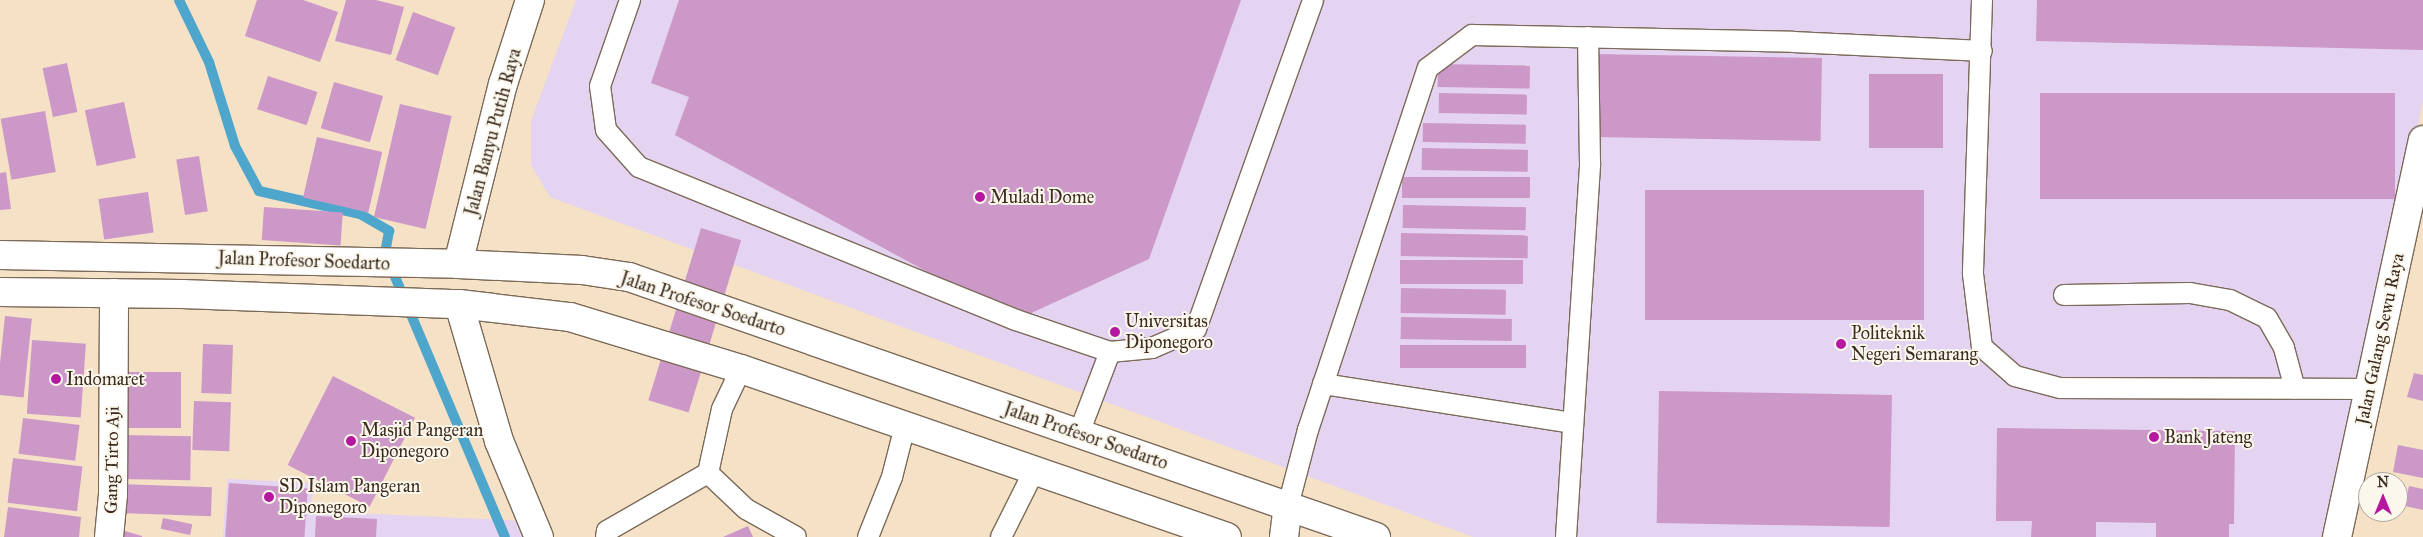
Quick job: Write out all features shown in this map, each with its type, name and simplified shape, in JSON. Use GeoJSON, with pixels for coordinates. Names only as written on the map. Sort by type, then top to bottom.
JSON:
{"type":"FeatureCollection","features":[{"type":"Feature","properties":{"kind":"main road","name":"Jalan Banyu Putih Raya"},"geometry":{"type":"LineString","coordinates":[[458,264],[503,84],[530,0]]}},
{"type":"Feature","properties":{"kind":"main road","name":"Jalan Galang Sewu Raya"},"geometry":{"type":"LineString","coordinates":[[2337,537],[2423,140]]}},
{"type":"Feature","properties":{"kind":"main road","name":"Jalan Profesor Soedarto"},"geometry":{"type":"LineString","coordinates":[[0,255],[458,264],[582,270],[629,277],[1376,537]]}},
{"type":"Feature","properties":{"kind":"main road"},"geometry":{"type":"LineString","coordinates":[[0,292],[114,293],[459,304],[570,317],[741,369],[1227,537]]}},
{"type":"Feature","properties":{"kind":"main road","name":"Gang Tirto Aji"},"geometry":{"type":"LineString","coordinates":[[109,537],[113,495],[114,293]]}},
{"type":"Feature","properties":{"kind":"main road"},"geometry":{"type":"LineString","coordinates":[[459,304],[499,441],[539,537]]}},
{"type":"Feature","properties":{"kind":"main road"},"geometry":{"type":"LineString","coordinates":[[1284,537],[1288,506]]}},
{"type":"Feature","properties":{"kind":"lane"},"geometry":{"type":"LineString","coordinates":[[630,0],[600,86],[606,130],[639,167],[1016,320],[1110,352],[1152,348],[1196,329],[1314,0]]}},
{"type":"Feature","properties":{"kind":"lane"},"geometry":{"type":"LineString","coordinates":[[1982,0],[1982,51],[1973,274],[1982,347],[2015,376],[2060,388],[2370,389]]}},
{"type":"Feature","properties":{"kind":"lane"},"geometry":{"type":"LineString","coordinates":[[1288,506],[1323,384],[1428,68],[1472,35],[1982,51]]}},
{"type":"Feature","properties":{"kind":"lane"},"geometry":{"type":"LineString","coordinates":[[1566,537],[1590,164],[1588,38]]}},
{"type":"Feature","properties":{"kind":"lane"},"geometry":{"type":"LineString","coordinates":[[2064,294],[2190,293],[2230,300],[2267,318],[2284,348],[2295,389]]}},
{"type":"Feature","properties":{"kind":"lane"},"geometry":{"type":"LineString","coordinates":[[1079,433],[1110,352]]}},
{"type":"Feature","properties":{"kind":"lane"},"geometry":{"type":"LineString","coordinates":[[606,537],[607,531],[708,473],[722,409],[741,369]]}},
{"type":"Feature","properties":{"kind":"lane"},"geometry":{"type":"LineString","coordinates":[[1323,384],[1573,423]]}},
{"type":"Feature","properties":{"kind":"lane"},"geometry":{"type":"LineString","coordinates":[[868,537],[892,477],[905,426]]}},
{"type":"Feature","properties":{"kind":"lane"},"geometry":{"type":"LineString","coordinates":[[1000,537],[1034,471]]}},
{"type":"Feature","properties":{"kind":"lane"},"geometry":{"type":"LineString","coordinates":[[708,473],[746,508],[796,537]]}},
{"type":"Feature","properties":{"kind":"shaded area","name":"Politeknik Negeri Semarang"},"geometry":{"type":"Polygon","coordinates":[[[576,0],[2423,0],[2423,101],[2398,221],[2321,537],[1473,537],[550,197],[531,165],[531,121],[576,0]]]}},
{"type":"Feature","properties":{"kind":"shaded area","name":"SD Islam Pangeran Diponegoro"},"geometry":{"type":"Polygon","coordinates":[[[227,479],[313,483],[312,511],[525,521],[532,537],[223,537],[227,479]]]}},
{"type":"Feature","properties":{"kind":"building"},"geometry":{"type":"Polygon","coordinates":[[[257,0],[303,0],[338,12],[320,62],[245,36],[257,0]]]}},
{"type":"Feature","properties":{"kind":"building"},"geometry":{"type":"Polygon","coordinates":[[[346,0],[376,0],[404,7],[391,55],[335,41],[346,0]]]}},
{"type":"Feature","properties":{"kind":"building","name":"Muladi Dome"},"geometry":{"type":"Polygon","coordinates":[[[679,0],[1241,0],[1149,259],[1016,320],[675,135],[689,97],[651,83],[679,0]]]}},
{"type":"Feature","properties":{"kind":"building"},"geometry":{"type":"Polygon","coordinates":[[[2037,0],[2423,0],[2423,50],[2036,41],[2037,0]]]}},
{"type":"Feature","properties":{"kind":"building"},"geometry":{"type":"Polygon","coordinates":[[[413,12],[455,27],[438,75],[396,60],[413,12]]]}},
{"type":"Feature","properties":{"kind":"building"},"geometry":{"type":"Polygon","coordinates":[[[1595,54],[1822,58],[1821,141],[1594,137],[1595,54]]]}},
{"type":"Feature","properties":{"kind":"building"},"geometry":{"type":"Polygon","coordinates":[[[67,63],[77,112],[53,117],[43,68],[67,63]]]}},
{"type":"Feature","properties":{"kind":"building"},"geometry":{"type":"Polygon","coordinates":[[[1438,64],[1530,66],[1530,89],[1438,87],[1438,64]]]}},
{"type":"Feature","properties":{"kind":"building"},"geometry":{"type":"Polygon","coordinates":[[[1869,74],[1943,74],[1943,148],[1869,148],[1869,74]]]}},
{"type":"Feature","properties":{"kind":"building"},"geometry":{"type":"Polygon","coordinates":[[[268,76],[317,92],[307,125],[257,109],[268,76]]]}},
{"type":"Feature","properties":{"kind":"building"},"geometry":{"type":"Polygon","coordinates":[[[334,82],[383,96],[370,142],[321,128],[334,82]]]}},
{"type":"Feature","properties":{"kind":"building"},"geometry":{"type":"Polygon","coordinates":[[[1439,93],[1527,95],[1527,115],[1439,113],[1439,93]]]}},
{"type":"Feature","properties":{"kind":"building"},"geometry":{"type":"Polygon","coordinates":[[[2040,93],[2395,93],[2395,199],[2040,199],[2040,93]]]}},
{"type":"Feature","properties":{"kind":"building"},"geometry":{"type":"Polygon","coordinates":[[[124,102],[136,158],[97,166],[85,110],[124,102]]]}},
{"type":"Feature","properties":{"kind":"building"},"geometry":{"type":"Polygon","coordinates":[[[400,104],[452,116],[426,229],[374,217],[400,104]]]}},
{"type":"Feature","properties":{"kind":"building"},"geometry":{"type":"Polygon","coordinates":[[[45,111],[56,172],[11,180],[1,119],[45,111]]]}},
{"type":"Feature","properties":{"kind":"building"},"geometry":{"type":"Polygon","coordinates":[[[1423,123],[1526,125],[1526,144],[1423,142],[1423,123]]]}},
{"type":"Feature","properties":{"kind":"building"},"geometry":{"type":"Polygon","coordinates":[[[317,137],[382,152],[368,212],[303,197],[317,137]]]}},
{"type":"Feature","properties":{"kind":"building"},"geometry":{"type":"Polygon","coordinates":[[[1422,148],[1528,150],[1528,172],[1422,170],[1422,148]]]}},
{"type":"Feature","properties":{"kind":"building"},"geometry":{"type":"Polygon","coordinates":[[[199,156],[208,211],[185,215],[176,160],[199,156]]]}},
{"type":"Feature","properties":{"kind":"building"},"geometry":{"type":"Polygon","coordinates":[[[6,172],[11,209],[0,210],[0,173],[6,172]]]}},
{"type":"Feature","properties":{"kind":"building"},"geometry":{"type":"Polygon","coordinates":[[[1402,177],[1530,177],[1530,198],[1402,198],[1402,177]]]}},
{"type":"Feature","properties":{"kind":"building"},"geometry":{"type":"Polygon","coordinates":[[[1645,190],[1924,190],[1924,320],[1645,320],[1645,190]]]}},
{"type":"Feature","properties":{"kind":"building"},"geometry":{"type":"Polygon","coordinates":[[[148,192],[154,233],[104,240],[98,199],[148,192]]]}},
{"type":"Feature","properties":{"kind":"building"},"geometry":{"type":"Polygon","coordinates":[[[1403,205],[1526,207],[1526,230],[1403,228],[1403,205]]]}},
{"type":"Feature","properties":{"kind":"building"},"geometry":{"type":"Polygon","coordinates":[[[264,207],[343,213],[341,245],[262,240],[264,207]]]}},
{"type":"Feature","properties":{"kind":"building"},"geometry":{"type":"Polygon","coordinates":[[[701,228],[741,240],[689,412],[648,400],[701,228]]]}},
{"type":"Feature","properties":{"kind":"building"},"geometry":{"type":"Polygon","coordinates":[[[1401,233],[1528,235],[1528,258],[1401,256],[1401,233]]]}},
{"type":"Feature","properties":{"kind":"building"},"geometry":{"type":"Polygon","coordinates":[[[1400,260],[1523,260],[1523,284],[1400,284],[1400,260]]]}},
{"type":"Feature","properties":{"kind":"building"},"geometry":{"type":"Polygon","coordinates":[[[1401,288],[1506,290],[1506,315],[1401,313],[1401,288]]]}},
{"type":"Feature","properties":{"kind":"building"},"geometry":{"type":"Polygon","coordinates":[[[5,316],[32,319],[24,397],[0,395],[0,364],[5,316]]]}},
{"type":"Feature","properties":{"kind":"building"},"geometry":{"type":"Polygon","coordinates":[[[1401,317],[1512,319],[1512,341],[1401,339],[1401,317]]]}},
{"type":"Feature","properties":{"kind":"building","name":"Indomaret"},"geometry":{"type":"Polygon","coordinates":[[[32,340],[86,344],[81,418],[27,414],[32,340]]]}},
{"type":"Feature","properties":{"kind":"building"},"geometry":{"type":"Polygon","coordinates":[[[203,344],[233,345],[231,394],[201,393],[203,344]]]}},
{"type":"Feature","properties":{"kind":"building"},"geometry":{"type":"Polygon","coordinates":[[[1400,345],[1526,345],[1526,368],[1400,368],[1400,345]]]}},
{"type":"Feature","properties":{"kind":"building"},"geometry":{"type":"Polygon","coordinates":[[[121,372],[181,372],[181,428],[121,428],[121,372]]]}},
{"type":"Feature","properties":{"kind":"building"},"geometry":{"type":"Polygon","coordinates":[[[2414,373],[2423,375],[2423,401],[2407,397],[2414,373]]]}},
{"type":"Feature","properties":{"kind":"building","name":"Masjid Pangeran Diponegoro"},"geometry":{"type":"Polygon","coordinates":[[[333,376],[415,418],[370,507],[288,465],[333,376]]]}},
{"type":"Feature","properties":{"kind":"building"},"geometry":{"type":"Polygon","coordinates":[[[1659,391],[1892,395],[1890,527],[1657,523],[1659,391]]]}},
{"type":"Feature","properties":{"kind":"building"},"geometry":{"type":"Polygon","coordinates":[[[194,401],[231,402],[229,451],[192,450],[194,401]]]}},
{"type":"Feature","properties":{"kind":"building"},"geometry":{"type":"Polygon","coordinates":[[[23,418],[80,425],[75,461],[19,454],[23,418]]]}},
{"type":"Feature","properties":{"kind":"building"},"geometry":{"type":"Polygon","coordinates":[[[1997,428],[2235,431],[2234,524],[2229,524],[2229,537],[2156,537],[2156,523],[2096,522],[2096,537],[2031,537],[2032,521],[1996,521],[1997,428]]]}},
{"type":"Feature","properties":{"kind":"building"},"geometry":{"type":"Polygon","coordinates":[[[122,435],[191,436],[190,480],[121,479],[122,435]]]}},
{"type":"Feature","properties":{"kind":"building"},"geometry":{"type":"Polygon","coordinates":[[[2398,445],[2423,450],[2423,478],[2408,475],[2408,472],[2393,472],[2398,445]]]}},
{"type":"Feature","properties":{"kind":"building"},"geometry":{"type":"Polygon","coordinates":[[[13,458],[82,467],[77,511],[8,503],[13,458]]]}},
{"type":"Feature","properties":{"kind":"building"},"geometry":{"type":"Polygon","coordinates":[[[229,483],[308,489],[304,537],[225,537],[229,483]]]}},
{"type":"Feature","properties":{"kind":"building"},"geometry":{"type":"Polygon","coordinates":[[[120,484],[212,487],[211,516],[119,513],[120,484]]]}},
{"type":"Feature","properties":{"kind":"building"},"geometry":{"type":"Polygon","coordinates":[[[2409,486],[2423,489],[2423,510],[2408,507],[2409,486]]]}},
{"type":"Feature","properties":{"kind":"building"},"geometry":{"type":"Polygon","coordinates":[[[8,507],[81,517],[79,537],[4,537],[8,507]]]}},
{"type":"Feature","properties":{"kind":"building"},"geometry":{"type":"Polygon","coordinates":[[[316,516],[377,519],[376,537],[315,537],[316,516]]]}},
{"type":"Feature","properties":{"kind":"building"},"geometry":{"type":"Polygon","coordinates":[[[163,518],[192,524],[190,535],[161,529],[163,518]]]}},
{"type":"Feature","properties":{"kind":"building"},"geometry":{"type":"Polygon","coordinates":[[[748,526],[753,537],[723,537],[748,526]]]}},
{"type":"Feature","properties":{"kind":"building"},"geometry":{"type":"Polygon","coordinates":[[[125,531],[142,536],[142,537],[123,537],[125,531]]]}},
{"type":"Feature","properties":{"kind":"waterway"},"geometry":{"type":"LineString","coordinates":[[179,0],[209,62],[235,146],[259,191],[360,214],[389,231],[385,253],[505,537]]}},
{"type":"Feature","properties":{"kind":"place","name":"Muladi Dome"},"geometry":{"type":"Point","coordinates":[980,197]}},
{"type":"Feature","properties":{"kind":"place","name":"Universitas Diponegoro"},"geometry":{"type":"Point","coordinates":[1115,332]}},
{"type":"Feature","properties":{"kind":"place","name":"Politeknik Negeri Semarang"},"geometry":{"type":"Point","coordinates":[1841,344]}},
{"type":"Feature","properties":{"kind":"place","name":"Indomaret"},"geometry":{"type":"Point","coordinates":[56,379]}},
{"type":"Feature","properties":{"kind":"place","name":"Bank Jateng"},"geometry":{"type":"Point","coordinates":[2154,437]}},
{"type":"Feature","properties":{"kind":"place","name":"Masjid Pangeran Diponegoro"},"geometry":{"type":"Point","coordinates":[351,441]}},
{"type":"Feature","properties":{"kind":"place","name":"SD Islam Pangeran Diponegoro"},"geometry":{"type":"Point","coordinates":[269,497]}}]}
